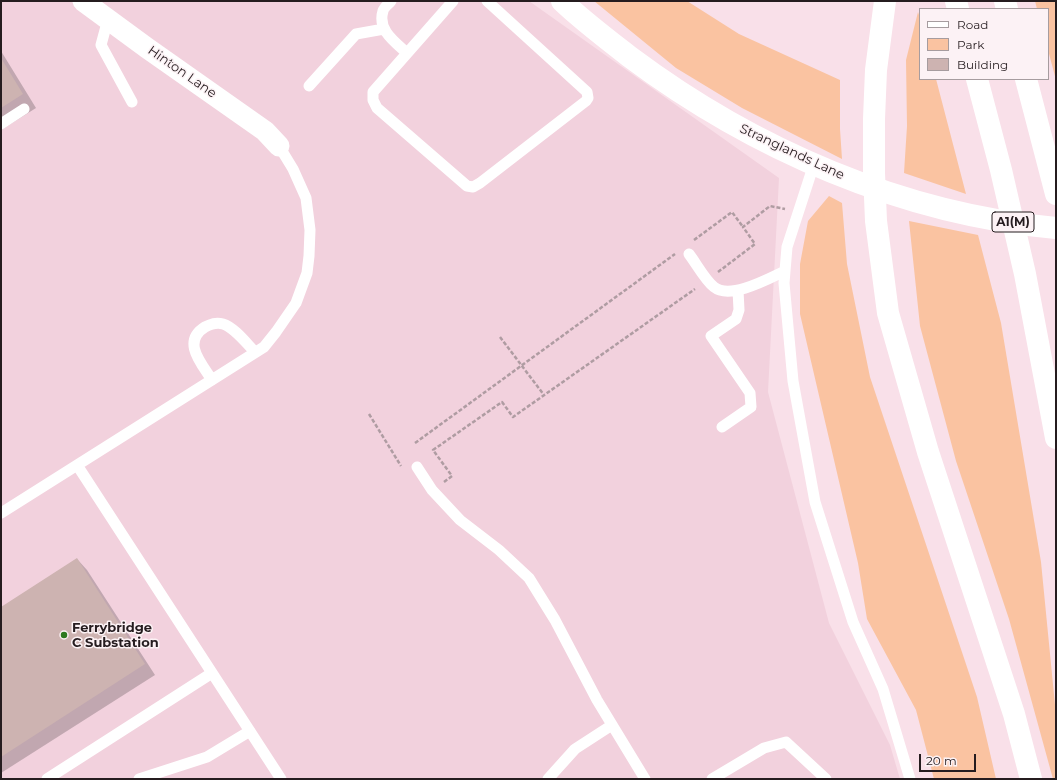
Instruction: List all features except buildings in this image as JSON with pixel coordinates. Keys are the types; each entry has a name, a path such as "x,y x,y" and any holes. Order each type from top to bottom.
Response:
{"main road":[{"name":"Stranglands Lane","path":"562,1 647,70 687,97 728,122 814,164 906,198 1002,220 1056,228"},
{"path":"885,1 876,70 874,173 876,221 888,313 928,452 1014,714 1031,779"},
{"name":"A1(M)","path":"977,80 1001,170 1025,274 1056,438"},
{"path":"1026,80 1054,187"}],"street":[{"name":"Hinton Lane","path":"83,1 265,130 279,146"}],"lane":[{"path":"391,1 383,10 382,18 384,29 390,37 407,53"},
{"path":"453,1 373,92 373,100 377,108 467,186 473,187 588,98 587,92 487,1"},
{"path":"108,19 101,45 132,102"},
{"path":"309,86 356,34 384,29"},
{"path":"1,124 24,109"},
{"path":"1,513 264,347 276,332 296,303 308,273 310,230 306,198 293,169 279,146"},
{"path":"814,164 787,247 784,283 793,380 815,502 853,622 883,689 910,779"},
{"path":"689,249 708,280 713,286 721,291 738,290 754,285 785,271"},
{"path":"722,427 751,407 750,393 711,336 736,319 739,310 738,290"},
{"path":"212,380 194,352 194,342 200,330 212,323 223,324 233,330 255,352"},
{"path":"77,466 281,779"},
{"path":"417,467 432,490 460,520 499,550 529,578 555,620 597,700 645,779"},
{"path":"48,779 212,673"},
{"path":"548,779 575,749 612,724"},
{"path":"139,779 207,757 250,731"},
{"path":"712,779 764,748 786,742 826,779"}],"path":[{"path":"743,227 770,206 798,211"},
{"path":"432,490 452,476 434,450 502,402 513,417 708,280 755,244 732,212 689,249"},
{"path":"414,443 522,367 675,254"},
{"path":"500,338 544,395"},
{"path":"369,414 402,467"}],"shaded area":[{"path":"1,1 529,1 779,178 768,392 829,623 890,745 900,779 1,779"}],"green space":[{"path":"594,1 687,1 739,34 840,80 840,129 842,159 742,108 676,68"},
{"path":"1035,1 1056,1 1056,80 1049,54 1049,8 1037,8"},
{"path":"918,12 919,80 936,80 966,194 904,173 907,126 906,60"},
{"path":"829,196 842,203 847,264 870,377 977,697 996,779 934,779 916,710 867,619 858,563 800,314 800,264 808,221"},
{"path":"909,221 978,235 1001,323 1041,562 1056,715 1056,779 1053,779 1009,619 956,461 920,326"}],"place":[{"name":"Ferrybridge C Substation","path":"64,635"}]}
